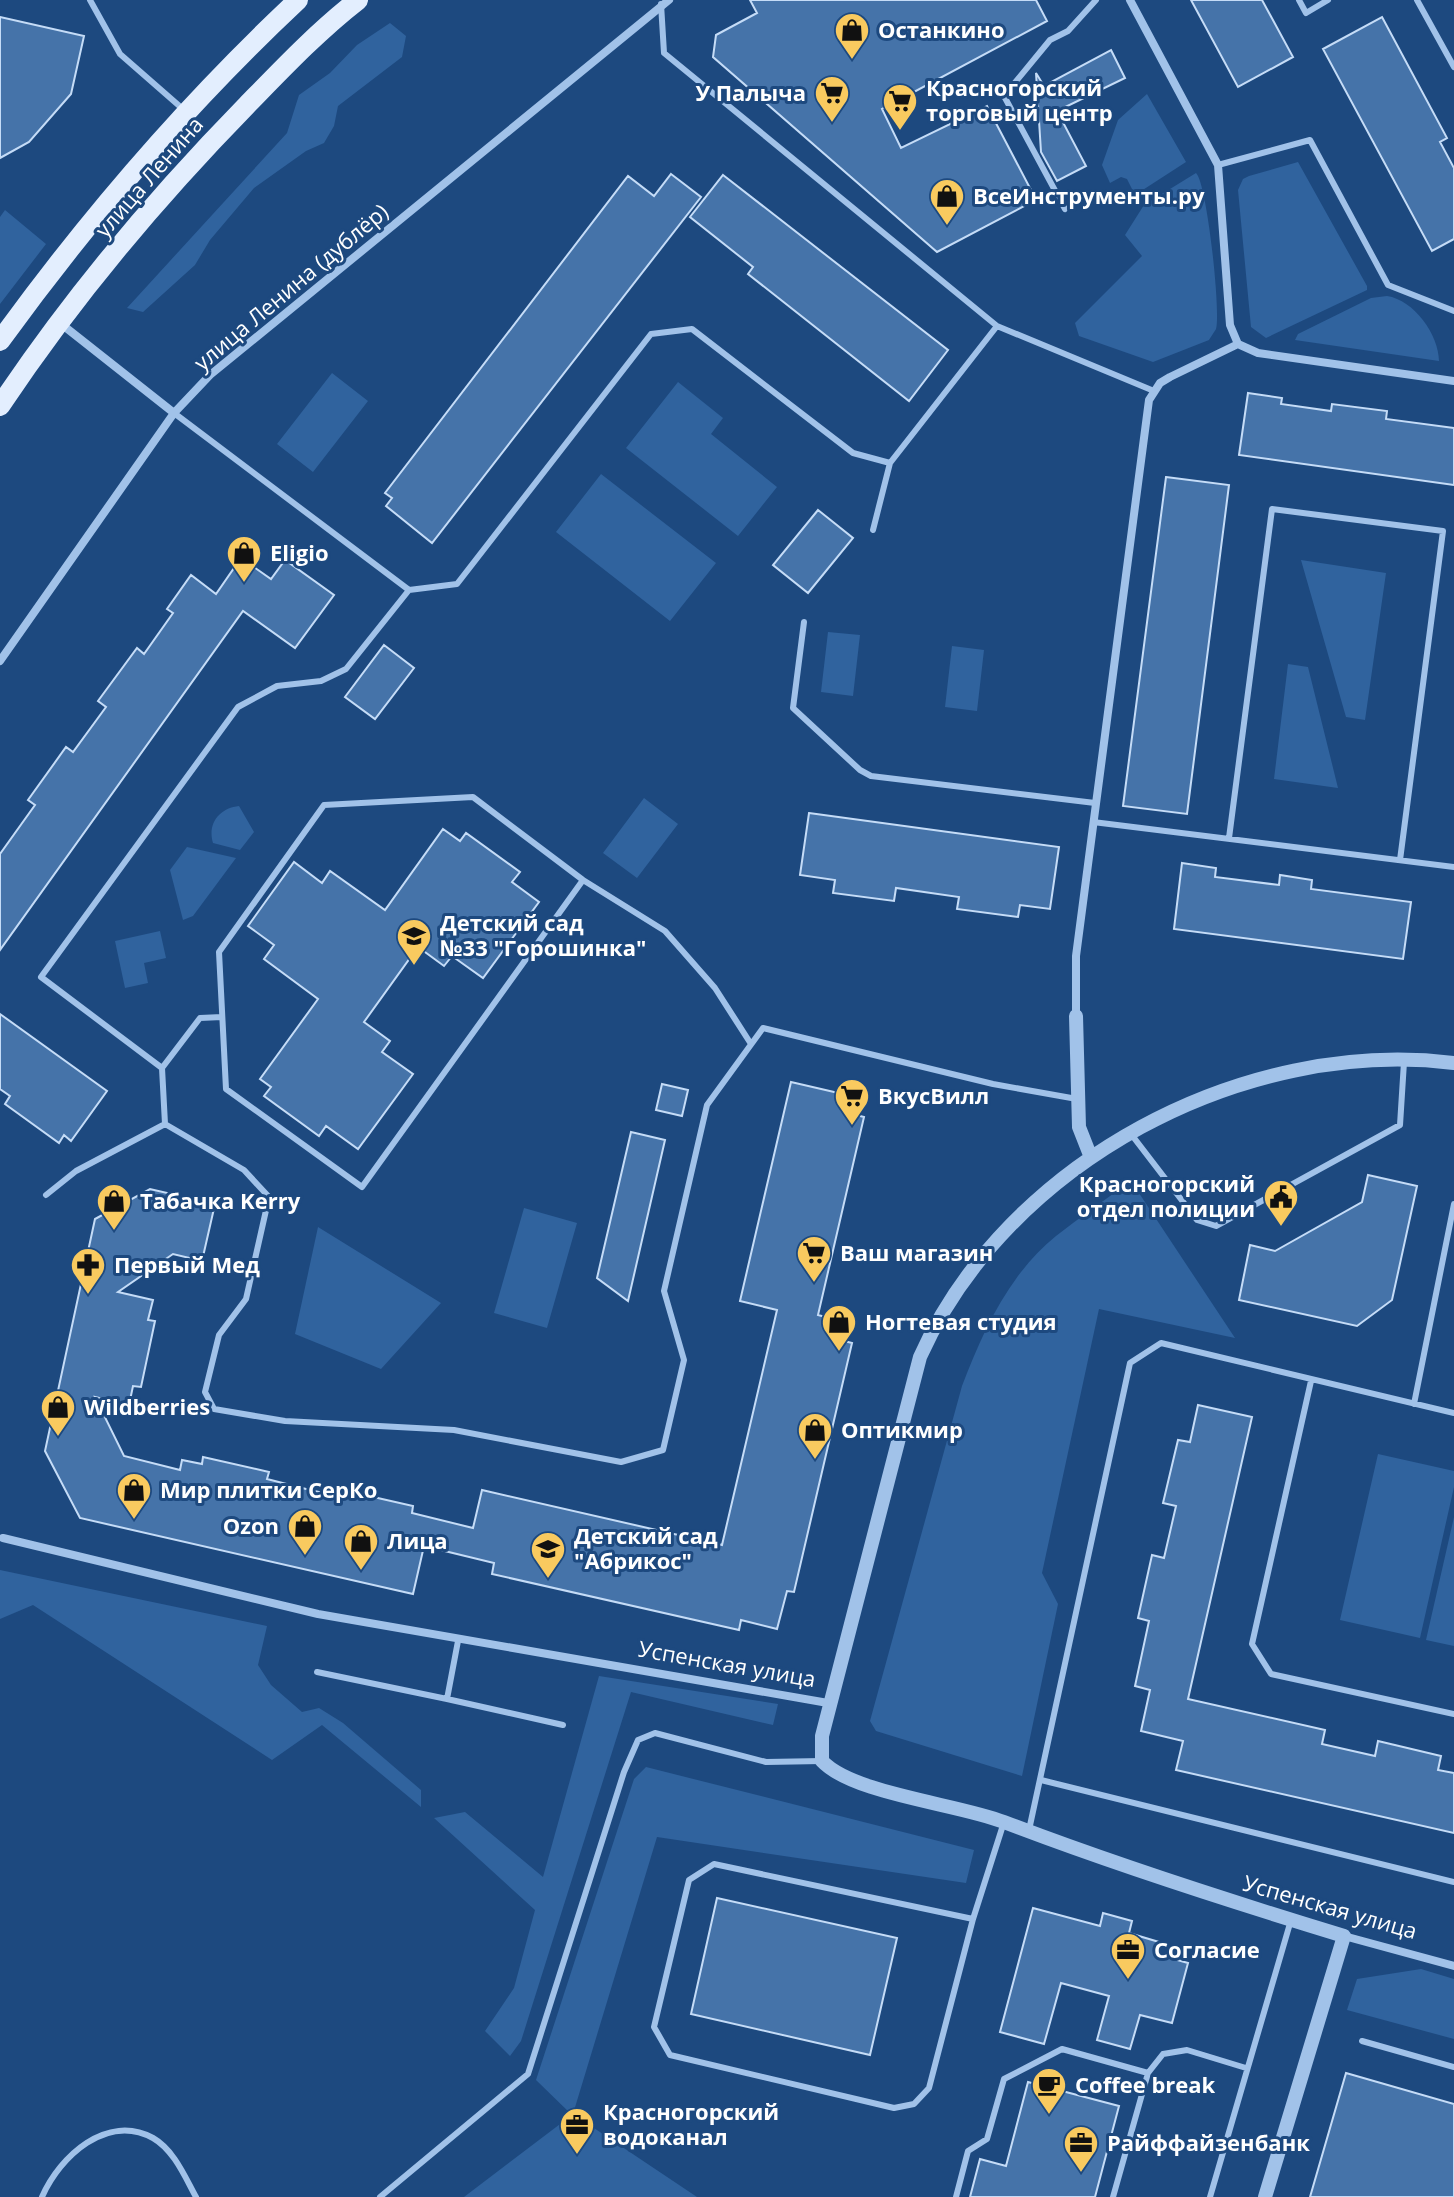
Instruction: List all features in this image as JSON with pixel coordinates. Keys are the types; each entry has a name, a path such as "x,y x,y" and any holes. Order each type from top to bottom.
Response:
{"main road":[{"name":"улица Ленина","path":"0,341 85,227 187,112 298,0"},
{"name":"улица Ленина","path":"0,406 114,253 205,149 281,70 358,0"}],"street":[{"path":"1130,0 1218,165 1230,325 1238,344 1258,353 1454,381"},
{"name":"улица Ленина (дублёр)","path":"0,661 174,413 210,375 665,2"},
{"path":"60,323 174,413"},
{"path":"1090,1155 1079,1127 1076,956 1146,412 1154,391 1170,377 1238,344"},
{"path":"828,1703 909,1391 933,1328 986,1249 1090,1155 1173,1110 1254,1083 1382,1058 1454,1063"},
{"name":"Успенская улица","path":"3,1538 318,1614 458,1641 828,1703 820,1751 822,1761 843,1778 1004,1822 1089,1856 1344,1936 1454,1966"},
{"path":"1265,2197 1344,1936"}],"lane":[{"path":"90,0 120,54 187,112"},
{"path":"1065,209 1004,96 1050,40 1068,31 1096,0"},
{"path":"1299,0 1306,13 1328,0"},
{"path":"1417,0 1454,67"},
{"path":"665,2 664,53 997,326 1154,391"},
{"path":"1218,165 1310,140 1388,285 1454,311"},
{"path":"873,530 890,463 997,326"},
{"path":"174,413 409,590 457,584 651,334 692,329 853,453 890,463"},
{"path":"1229,838 1272,509 1443,531 1400,860"},
{"path":"162,1068 41,977 238,707 277,686 321,681 346,669 409,590"},
{"path":"804,622 793,708 860,770 871,776 1095,803"},
{"path":"583,880 362,1187 226,1089 219,952 324,805 473,797 583,880 665,931 715,988 751,1044"},
{"path":"1093,822 1454,867"},
{"path":"165,1124 162,1068 200,1018 222,1017"},
{"path":"165,1124 244,1170 269,1197 246,1299 219,1335 205,1392 214,1409 285,1421 454,1430 621,1462 663,1450 684,1360 664,1291 707,1105 763,1028 993,1084 1078,1099"},
{"path":"1130,1133 1197,1220 1216,1226 1400,1125 1404,1058"},
{"path":"46,1195 76,1171 165,1124"},
{"path":"1414,1404 1451,1243 1454,1204"},
{"path":"1028,1833 1130,1363 1161,1343 1454,1413"},
{"path":"1311,1381 1252,1644 1271,1674 1454,1714"},
{"path":"447,1699 458,1641"},
{"path":"317,1672 563,1725"},
{"path":"380,2197 528,2074 624,1772 638,1740 655,1733 766,1762 822,1761"},
{"path":"1041,1780 1454,1882"},
{"path":"973,1919 714,1864 689,1880 654,2027 670,2055 894,2108 914,2104 929,2088 973,1919 1004,1822"},
{"path":"1210,2197 1291,1920"},
{"path":"1362,2041 1454,2067"},
{"path":"956,2197 968,2151 987,2139 1004,2079 1062,2049 1148,2073"},
{"path":"1113,2197 1148,2073 1163,2054 1187,2050 1246,2068"},
{"path":"42,2197 65,2160 95,2137 126,2129 154,2139 176,2161 196,2197"}],"shaded area":[{"path":"390,23 406,36 402,57 338,106 334,126 324,143 306,151 254,188 210,240 195,265 143,312 127,308 287,133 299,95 330,73 357,45"},
{"path":"1147,94 1186,162 1135,195 1127,179 1121,177 1110,183 1102,165 1118,120"},
{"path":"1298,162 1367,290 1266,338 1251,327 1238,190 1243,179 1249,176"},
{"path":"1196,173 1204,199 1215,275 1216,329 1209,340 1153,362 1079,336 1075,323 1142,256 1125,235 1144,205"},
{"path":"5,210 46,244 0,304 0,217"},
{"path":"1387,296 1407,304 1423,320 1435,340 1439,361 1295,340 1298,334 1371,298"},
{"path":"332,373 368,401 313,472 277,444"},
{"path":"678,382 723,418 711,434 777,487 738,536 626,448"},
{"path":"601,474 716,563 670,621 556,532"},
{"path":"1301,560 1386,573 1365,720 1346,717"},
{"path":"828,632 860,635 853,696 821,692"},
{"path":"952,646 984,650 977,711 945,707"},
{"path":"1288,664 1308,667 1338,788 1274,779"},
{"path":"644,798 678,824 637,878 603,853"},
{"path":"239,806 254,832 240,850 213,843 212,829 217,818 226,810"},
{"path":"187,847 236,858 193,916 183,920 170,870"},
{"path":"160,931 166,958 144,963 148,983 125,988 115,941"},
{"path":"1131,1181 1235,1338 1099,1309 1042,1573 1058,1604 1022,1776 876,1731 870,1721 962,1386 979,1345 1011,1286 1039,1251"},
{"path":"524,1208 577,1223 547,1328 494,1313"},
{"path":"318,1227 441,1303 381,1369 295,1334"},
{"path":"1378,1454 1454,1471 1454,1487 1420,1638 1340,1620"},
{"path":"1454,1517 1454,1646 1426,1640"},
{"path":"0,1570 267,1626 258,1665 271,1685 302,1712 319,1708 343,1723 421,1790 421,1807 322,1725 272,1760 33,1605 0,1619"},
{"path":"599,1676 778,1704 773,1725 631,1692 521,2041 510,2056 485,2031 514,1988 535,1910 434,1818 465,1812 543,1877"},
{"path":"646,1767 974,1850 966,1883 657,1837 573,2114 697,2197 464,2197 572,2115 536,2080 634,1779"},
{"path":"1421,1969 1454,1979 1454,2039 1347,2010 1357,1979"}],"building":[{"name":"Красногорский торговый центр","path":"750,0 1036,0 1047,21 882,109 901,148 987,106 1032,192 1032,202 937,252 713,57 716,35 757,13"},
{"path":"1191,0 1262,0 1293,57 1238,87"},
{"path":"0,17 84,36 71,94 29,142 0,158"},
{"path":"1382,17 1447,138 1440,142 1454,168 1454,239 1432,251 1323,49"},
{"path":"1111,50 1125,78 1057,111 1086,166 1057,181 1041,152 1036,73 1044,86"},
{"path":"671,174 701,197 432,543 386,506 392,498 385,493 628,176 654,196"},
{"path":"723,175 948,350 909,401 748,274 753,267 690,217"},
{"path":"1248,393 1282,398 1281,404 1331,411 1332,404 1387,411 1386,419 1454,428 1454,485 1239,455"},
{"path":"1166,477 1229,485 1187,814 1123,806"},
{"path":"818,510 853,538 808,593 773,565"},
{"path":"241,558 271,579 285,560 334,595 295,648 243,611 0,950 0,854 35,805 28,800 66,747 73,752 106,707 98,701 137,648 144,654 173,613 167,609 191,575 216,594"},
{"path":"384,645 414,668 375,719 345,697"},
{"path":"809,813 1059,847 1050,909 1020,905 1018,917 957,909 959,897 896,888 894,901 833,893 835,880 800,875"},
{"path":"443,829 460,841 466,833 520,872 512,882 539,902 483,978 452,956 444,966 418,947 364,1022 390,1041 382,1052 413,1074 358,1149 326,1126 319,1136 264,1096 271,1087 260,1079 318,999 264,959 274,945 248,926 294,862 322,883 330,871 385,910"},
{"path":"1182,863 1216,868 1215,877 1279,885 1280,875 1312,880 1311,889 1411,902 1403,959 1174,929"},
{"path":"0,1014 107,1091 71,1141 64,1135 59,1143 5,1104 10,1096 0,1089"},
{"path":"791,1082 860,1098 856,1115 864,1117 818,1315 848,1323 844,1341 852,1343 794,1592 787,1591 777,1629 741,1620 739,1630 492,1574 494,1563 424,1546 413,1594 80,1518 45,1451 95,1219 150,1189 215,1204 202,1261 173,1254 118,1292 153,1300 148,1320 155,1321 141,1387 133,1386 129,1405 95,1397 124,1456 180,1470 182,1460 202,1464 203,1457 269,1472 267,1479 310,1490 346,1498 347,1491 413,1506 412,1513 473,1528 482,1490 722,1545 777,1310 740,1301"},
{"path":"662,1084 688,1090 682,1116 656,1110"},
{"path":"631,1132 665,1140 628,1301 597,1278"},
{"path":"1368,1175 1417,1186 1392,1300 1357,1326 1239,1300 1250,1245 1275,1251 1362,1202"},
{"path":"1198,1405 1252,1417 1188,1699 1325,1730 1322,1744 1375,1756 1378,1741 1441,1756 1438,1770 1454,1773 1454,1833 1176,1770 1183,1741 1141,1731 1150,1690 1135,1686 1149,1621 1138,1618 1152,1555 1164,1558 1176,1506 1163,1503 1178,1440 1190,1442"},
{"path":"717,1898 897,1938 870,2055 691,2014"},
{"path":"1033,1908 1100,1926 1103,1913 1132,1921 1129,1933 1159,1942 1156,1954 1188,1963 1172,2023 1140,2015 1130,2049 1097,2040 1109,1996 1061,1983 1044,2044 1000,2032"},
{"path":"1346,2073 1454,2104 1454,2197 1310,2197"},
{"path":"1028,2082 1119,2106 1095,2197 970,2197 980,2159 1006,2166"}],"place":[{"name":"Останкино","path":"852,61"},
{"name":"У Палыча","path":"832,124"},
{"name":"Красногорский торговый центр","path":"900,132"},
{"name":"ВсеИнструменты.ру","path":"947,227"},
{"name":"Eligio","path":"244,584"},
{"name":"Детский сад №33 \"Горошинка\"","path":"414,967"},
{"name":"ВкусВилл","path":"852,1127"},
{"name":"Красногорский отдел полиции","path":"1281,1228"},
{"name":"Табачка Kerry","path":"114,1232"},
{"name":"Ваш магазин","path":"814,1284"},
{"name":"Первый Мед","path":"88,1296"},
{"name":"Ногтевая студия","path":"839,1353"},
{"name":"Wildberries","path":"58,1438"},
{"name":"Оптикмир","path":"815,1461"},
{"name":"Мир плитки СерКо","path":"134,1521"},
{"name":"Ozon","path":"305,1557"},
{"name":"Лица","path":"361,1572"},
{"name":"Детский сад \"Абрикос\"","path":"548,1580"},
{"name":"Согласие","path":"1128,1981"},
{"name":"Coffee break","path":"1049,2116"},
{"name":"Красногорский водоканал","path":"577,2156"},
{"name":"Райффайзенбанк","path":"1081,2174"}]}
